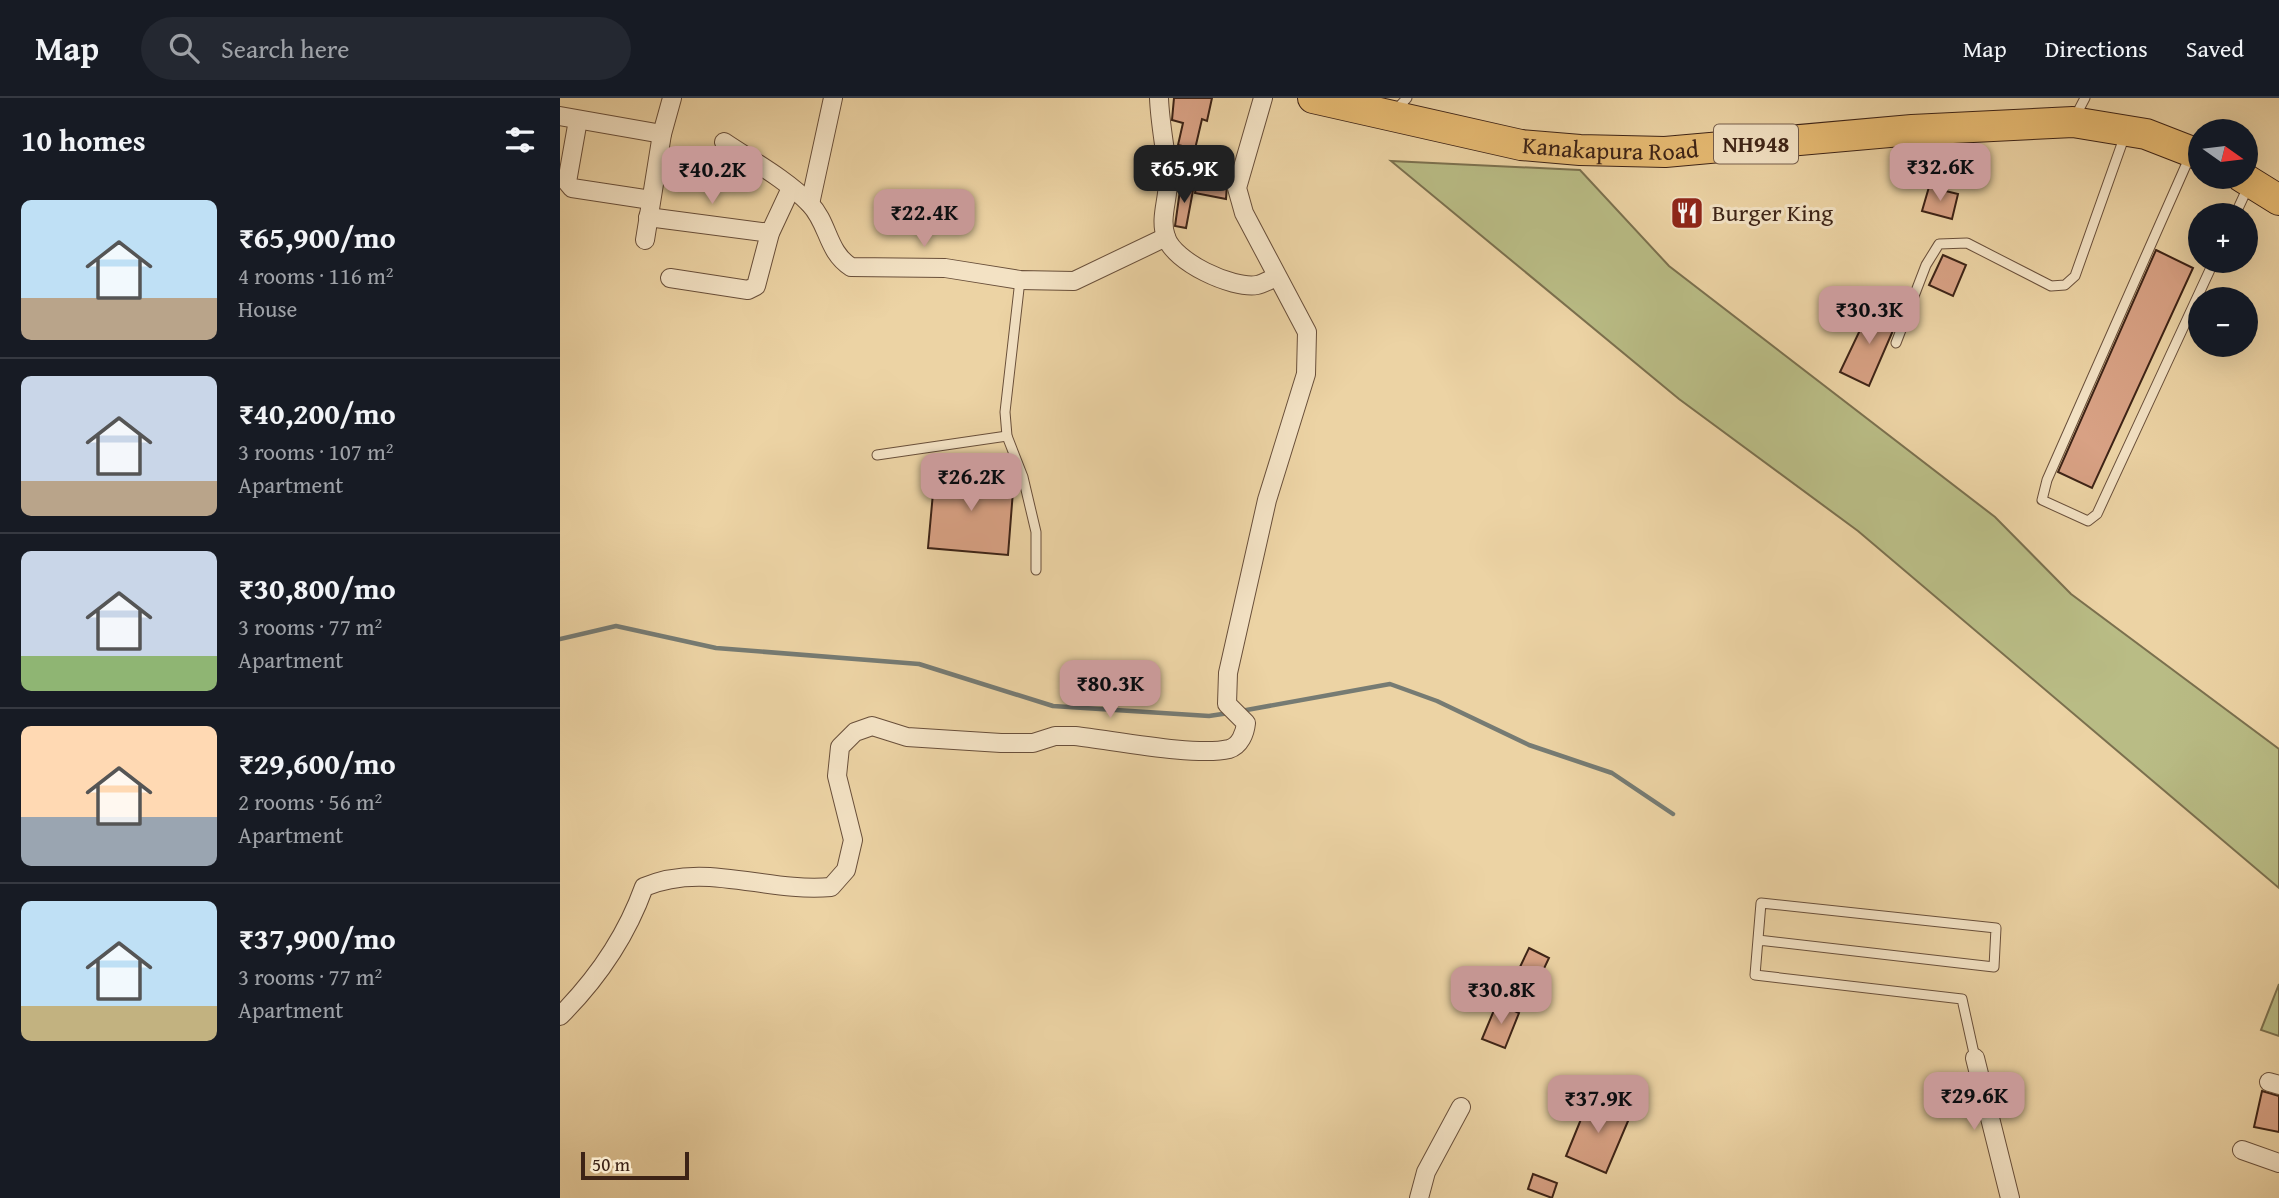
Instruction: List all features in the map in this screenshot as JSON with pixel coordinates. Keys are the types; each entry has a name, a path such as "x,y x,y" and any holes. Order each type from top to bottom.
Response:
{"highway":[{"name":"Kanakapura Road","path":"1313,98 1399,106 1521,145 1665,152 1912,130 2079,110 2127,131 2147,134 2188,150"},
{"path":"2258,187 2279,200"}],"street":[{"path":"645,240 662,134 672,98"},
{"path":"810,204 833,98"},
{"path":"1159,98 1168,179 1164,217 1166,237 1175,253 1194,266 1227,281 1256,285 1277,276"},
{"path":"560,1016 607,962 633,916 644,887 663,878 726,876 774,886 810,889 831,887 846,870 853,840 837,776 840,747 855,732 872,726 907,737 939,741 1011,743 1033,743 1055,736 1075,736 1196,750 1230,749 1239,742 1246,723 1227,704 1228,673 1267,500 1306,374 1307,332 1244,213 1237,188 1263,98"},
{"path":"560,116 662,134"},
{"path":"578,120 568,182 572,187 650,209 770,233"},
{"path":"724,142 810,204 824,224 831,248 841,261 851,267 945,268 1020,280 1074,281 1166,237"},
{"path":"670,278 748,290 756,286 770,233 791,188"},
{"path":"1975,1058 2008,1198"},
{"path":"1419,1198 1426,1172 1461,1107"},
{"path":"2242,1150 2279,1163"}],"lane":[{"path":"1896,343 1926,265 1939,244 1967,243 2051,286 2065,285 2074,275 2127,131"},
{"path":"2188,171 2047,480 2042,500 2088,521 2096,514 2208,273"},
{"path":"1020,280 1005,412 1007,436 1023,477 1036,532 1036,570"},
{"path":"877,456 1007,436"},
{"path":"1758,940 1994,967 1996,928 1761,903 1755,975 1962,999 1975,1058"}],"green space":[{"path":"1391,161 1580,170 1669,266 1995,517 2071,594 2279,749 2279,888 1858,531 1679,399"},
{"path":"2279,984 2279,1036 2261,1030"}],"building":[{"path":"1174,98 1212,98 1207,121 1202,119 1195,149 1178,145 1183,123 1172,120"},
{"path":"1198,177 1227,183 1226,199 1195,193"},
{"path":"1181,183 1194,185 1186,228 1175,226"},
{"path":"1929,187 1958,194 1952,219 1922,211"},
{"path":"2156,250 2188,266 2188,273 2191,273 2092,488 2058,472"},
{"path":"1943,255 1966,265 1953,296 1929,285"},
{"path":"1871,307 1898,319 1869,386 1840,372"},
{"path":"935,471 1014,478 1008,555 928,548"},
{"path":"1529,948 1549,958 1539,979 1519,969"},
{"path":"1497,1003 1519,1013 1505,1048 1482,1039"},
{"path":"2262,1091 2279,1096 2279,1132 2254,1127"},
{"path":"1590,1097 1631,1114 1606,1173 1566,1156"},
{"path":"1533,1174 1557,1183 1552,1198 1528,1189"}],"waterway":[{"path":"560,639 616,626 716,648 919,664 1053,706 1209,716 1229,713"},
{"path":"1241,711 1390,684 1437,701 1529,745 1612,773 1673,814"}],"place":[{"name":"Burger King","path":"1687,213"}]}
